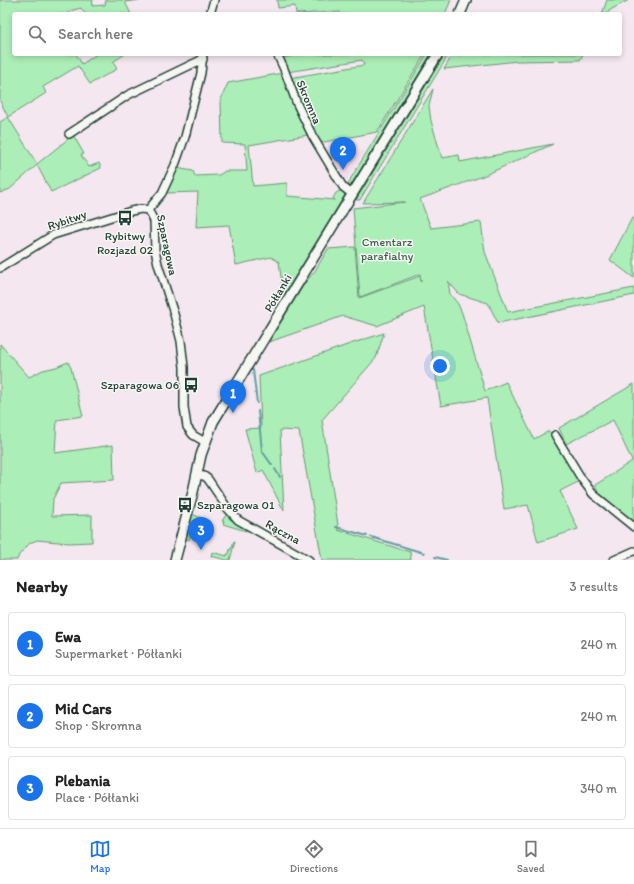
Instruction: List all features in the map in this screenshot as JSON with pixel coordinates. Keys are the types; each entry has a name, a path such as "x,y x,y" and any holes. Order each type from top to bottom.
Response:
{"street":[{"path":"211,12 214,0"},
{"path":"461,12 466,0"},
{"path":"69,134 128,95 203,56"},
{"name":"Szparagowa","path":"203,56 201,73 185,137 175,165 162,193 148,210 154,221 155,250 158,264 181,341 184,367 184,407 187,427 193,435 205,442"},
{"name":"Skromna","path":"278,56 312,137 343,187 352,194"},
{"name":"Półłanki","path":"175,560 200,459 211,426 437,56"},
{"name":"Rybitwy","path":"0,268 53,236 131,211 141,209 148,210"},
{"path":"555,435 581,478 593,494 634,527"},
{"name":"Rączna","path":"196,475 204,476 208,479 228,509 238,520 309,560"},
{"path":"614,560 634,551"}],"shaded area":[{"path":"365,151 347,179 342,181 331,162 347,155"}],"green space":[{"path":"0,0 93,0 92,6 105,5 106,0 141,0 125,2 130,12 84,12 81,8 70,12 12,12 12,56 77,56 82,64 94,56 122,56 113,62 117,69 90,84 78,66 43,87 46,93 8,117 0,101"},
{"path":"277,0 451,0 446,12 296,12 295,6 278,8"},
{"path":"607,0 629,0 608,12 603,12"},
{"path":"294,56 424,56 377,132 319,143 289,78 364,65 362,60 287,72 282,58"},
{"path":"426,56 430,56 349,188 347,187 351,178"},
{"path":"444,56 448,56 360,200 356,200"},
{"path":"452,56 582,56 580,60 518,61 444,69"},
{"path":"283,73 308,135 249,145 253,186 287,183 287,196 335,200 333,198 336,193 342,190 346,193 285,293 283,292 279,262 271,257 236,265 229,225 196,227 198,192 167,193 176,168 193,171 195,176 219,175 225,171 247,171 245,144 222,143 221,99 228,83"},
{"name":"Cmentarz parafialny","path":"433,89 429,106 431,121 442,158 459,155 460,162 553,144 483,176 420,199 431,228 481,222 485,252 508,312 634,288 634,295 498,323 488,303 459,294 448,281 450,294 458,304 462,313 485,391 506,382 534,439 549,431 580,481 560,491 578,529 538,542 528,505 504,509 487,398 441,406 424,307 377,326 343,316 269,342 305,283 315,271 328,249 355,247 359,298 420,276 421,282 420,274 360,297 353,208 405,202 363,203"},
{"path":"8,117 37,164 73,135 84,154 81,155 89,167 99,163 101,168 51,192 37,165 10,189 0,193 0,122"},
{"path":"632,218 634,218 634,278 610,260"},
{"path":"384,333 376,358 322,420 338,530 410,552 411,560 322,560 299,431 280,430 284,511 263,470 257,473 245,429 261,428 259,376"},
{"path":"0,344 29,377 43,370 68,362 71,368 83,416 57,420 55,453 113,445 114,480 61,483 53,499 52,516 92,515 92,542 69,543 37,540 30,543 19,555 17,560 0,560"},
{"path":"634,384 634,522 599,495 595,485 632,461 613,420 566,444 559,428"},
{"path":"192,514 210,522 194,524 189,540 185,539"},
{"path":"226,515 231,520 246,529 246,531 223,524 224,521 222,521"},
{"path":"234,541 230,560 211,556 212,552 227,556"}],"waterway":[{"path":"253,370 257,403"},
{"path":"258,411 262,451 272,465"},
{"path":"275,469 280,477"},
{"path":"336,527 367,536"},
{"path":"371,537 424,553"},
{"path":"435,557 447,560"}],"place":[{"name":"Mid Cars","path":"343,170"},
{"name":"Rybitwy Rozjazd 02","path":"125,218"},
{"name":"Szparagowa 06","path":"191,385"},
{"name":"Ewa","path":"233,413"},
{"name":"Szparagowa 01","path":"185,505"},
{"name":"Plebania","path":"201,550"}]}
